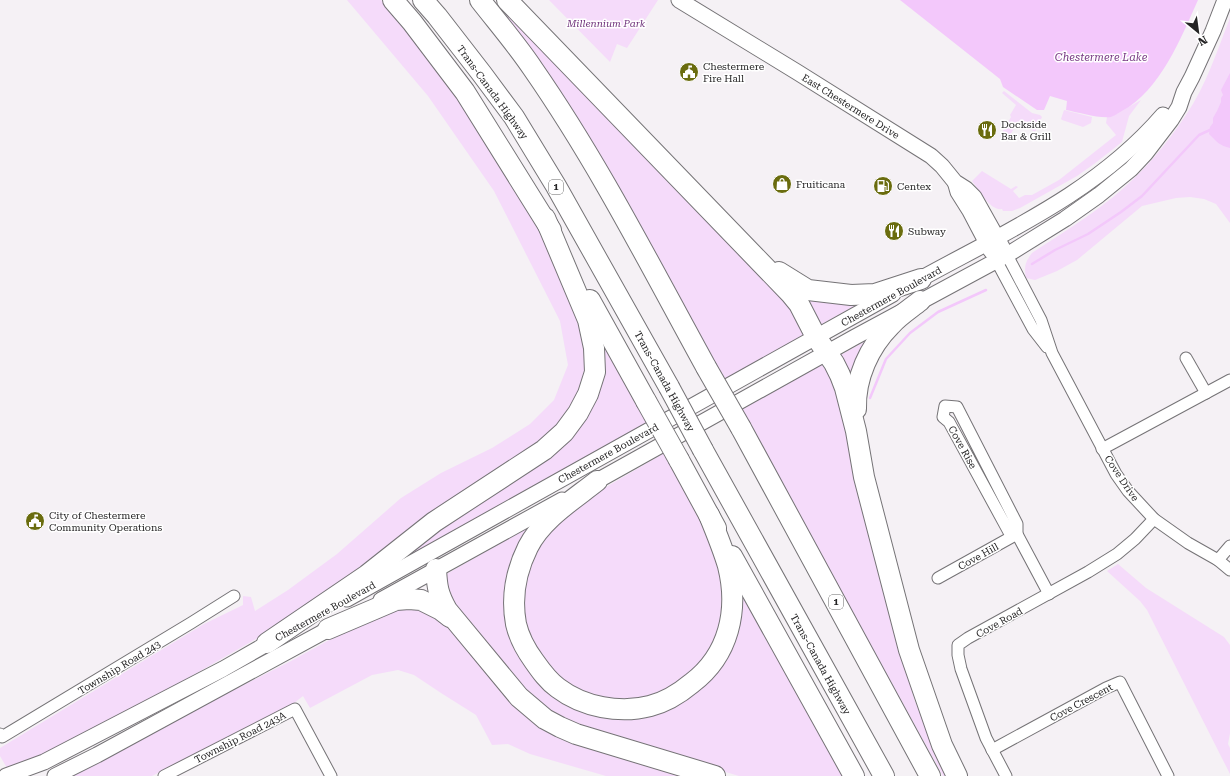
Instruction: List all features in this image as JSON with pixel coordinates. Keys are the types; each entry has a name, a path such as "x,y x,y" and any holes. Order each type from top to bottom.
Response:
{"highway":[{"path":"393,0 412,22 465,92 545,218 854,776"},
{"name":"Trans-Canada Highway","path":"423,0 478,68 514,117 556,186 884,776"},
{"name":"1","path":"480,0 533,68 606,185 741,428 930,776"},
{"path":"507,0 799,304 821,345 840,374 856,431 864,477 909,650 942,745 957,776"},
{"path":"267,643 367,575 434,522 544,450 564,432 578,413 588,394 595,372 594,348 588,320 545,218"},
{"path":"752,255 808,290 851,295 875,294 921,279"},
{"path":"856,431 855,402 857,386 866,360 872,349 891,325 920,301"},
{"path":"597,481 566,504 538,532 528,546 514,590 516,624 521,640 528,654 545,677 558,688 584,702 614,708 631,709 650,706 668,699 683,690 710,667 725,641 730,626 733,596 728,566 709,515"},
{"path":"436,569 438,591 447,610 519,697 532,709 550,722 587,738 715,776"},
{"path":"328,630 396,600 409,599 421,600 432,604 460,626"}],"main road":[{"name":"East Chestermere Drive","path":"680,0 932,156 955,182 958,192 992,240 1001,257"},
{"name":"Chestermere Boulevard","path":"6,776 44,762 223,669 267,643 620,447 821,345 920,301 966,278 1078,211 1131,169 1145,154 1171,120 1179,107 1184,92 1213,31 1225,0"},
{"name":"Chestermere Boulevard","path":"55,776 97,755 328,630 597,481 821,345 921,279 1054,206 1120,158 1150,131 1184,92"},
{"path":"436,569 440,563 455,549 496,523 573,480 620,447"}],"street":[{"name":"Cove Drive","path":"1001,257 1041,320 1052,353 1102,449 1116,474 1128,491 1154,519 1188,543 1218,560 1230,570"},
{"path":"1186,358 1206,393"},
{"path":"1102,449 1230,380"},
{"name":"Cove Rise","path":"1017,534 1009,532 949,422 943,417 945,406 957,407 1017,524 1017,534 1049,594"},
{"name":"Cove Road","path":"1006,776 986,738 961,669 958,655 958,645 968,638 1088,572 1117,554 1135,540 1154,519"},
{"name":"Cove Hill","path":"938,578 1017,534"},
{"path":"1218,560 1230,546"},
{"name":"Township Road 243","path":"1,735 234,596"},
{"name":"Cove Crescent","path":"992,750 1106,688 1120,682 1168,776"},
{"name":"Township Road 243A","path":"164,776 295,709 331,776"}],"green space":[{"path":"347,0 381,0 466,107 536,222 581,318 585,367 575,406 549,439 349,579 263,635 115,720 50,752 7,768 0,756 0,748 204,624 243,605 243,596 251,597 255,611 288,590 337,554 401,498 441,473 492,448 530,424 554,400 568,365 560,321 494,191 428,96"},
{"name":"Millennium Park","path":"549,0 658,0 627,48 617,44 610,62"},
{"path":"506,13 798,313 804,335 724,380 506,18"},
{"path":"1230,18 1230,223 1216,204 1204,199 1190,197 1176,198 1142,206 1077,260 1057,271 1035,280 1026,278 1026,265 1032,253 1093,212 1123,189 1143,170 1170,137 1193,104 1211,68"},
{"path":"1004,91 1032,113 1042,117 1035,132 1018,122 1007,140 1000,136 1016,105 1002,93"},
{"path":"1141,100 1129,116 1122,142 1077,176 1020,208 1012,211 1003,211 1002,209 993,207 972,181 982,171 1011,189 1016,186 1018,187 1013,191 1019,198 1025,195 1032,195 1059,180 1116,135 1106,123 1107,117 1111,117"},
{"path":"1064,110 1092,117 1091,123 1083,127 1062,120"},
{"path":"801,292 858,304 820,325"},
{"path":"873,337 852,383 837,357"},
{"path":"603,340 649,422 401,560 420,540 563,444"},
{"path":"824,363 833,371 914,699 936,751 950,776 943,776 741,410"},
{"path":"666,452 706,530 716,557 724,592 724,619 715,643 702,664 669,690 642,700 612,700 589,697 563,681 547,668 529,638 521,602 525,576 534,552 550,529 589,497"},
{"path":"535,527 513,631 589,709 701,685 743,587 847,776 739,776 577,728 530,697 456,611 443,576 527,528"},
{"path":"1118,564 1146,588 1224,637 1230,645 1230,733 1228,744 1230,748 1230,774 1147,610 1140,601 1107,571"},
{"path":"409,605 445,620 522,711 691,776 606,776 530,754 508,744 492,745 476,715 414,675 398,670 372,675 310,708 303,696 294,703 152,776 69,776 122,747 291,661 371,617"}],"water":[{"name":"Chestermere Lake","path":"900,0 1198,0 1177,47 1148,91 1122,111 1111,117 1106,117 1066,110 1067,101 1050,96 1044,110 1037,110 1003,87 1000,79"},
{"path":"1230,73 1230,148 1221,145 1209,134 1210,127 1213,123 1213,118 1223,95 1221,90"}],"waterway":[{"path":"1032,264 1055,250 1088,234 1121,212 1142,196 1199,135 1210,130"},
{"path":"870,398 886,359 910,333 938,312 986,290"}],"place":[{"name":"Chestermere Fire Hall","path":"689,72"},
{"name":"Dockside Bar & Grill","path":"987,130"},
{"name":"Fruiticana","path":"782,184"},
{"name":"Centex","path":"883,186"},
{"name":"Subway","path":"894,231"},
{"name":"City of Chestermere Community Operations","path":"35,521"}]}
